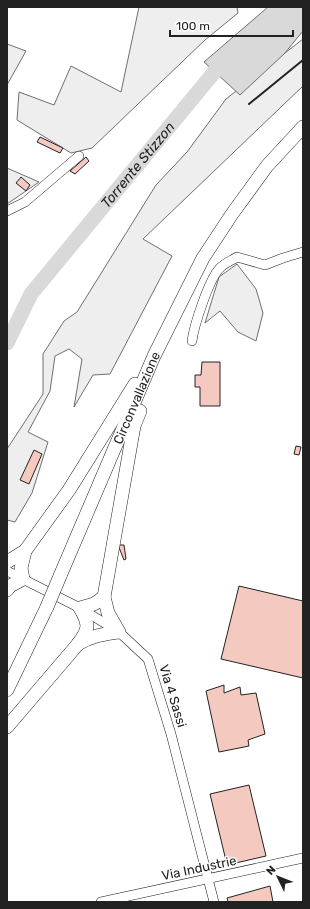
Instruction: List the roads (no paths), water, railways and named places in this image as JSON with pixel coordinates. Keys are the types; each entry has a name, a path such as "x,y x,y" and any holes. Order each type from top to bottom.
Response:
{"highway":[{"name":"Circonvallazione","path":"7,690 60,576 146,375 180,302 204,258 232,214 267,166 303,127"},
{"path":"7,590 10,586 23,579 21,568 25,551 69,490 137,381 146,375 149,389 134,426 104,597 108,613 119,632 96,635 78,644"},
{"path":"7,562 25,551"},
{"path":"7,727 85,635 87,620 80,608 94,604 104,597"}],"street":[{"path":"7,211 25,202 79,156"},
{"path":"192,341 194,328 209,288 218,270 224,264 237,257 265,265 303,252"},
{"name":"Via 4 Sassi","path":"7,571 80,608 119,632 148,659 171,734 214,902"},
{"name":"Via Industrie","path":"101,902 208,880 303,858"}],"waterway":[{"name":"Torrente Stizzon","path":"7,343 31,294 216,70 226,55"}]}
